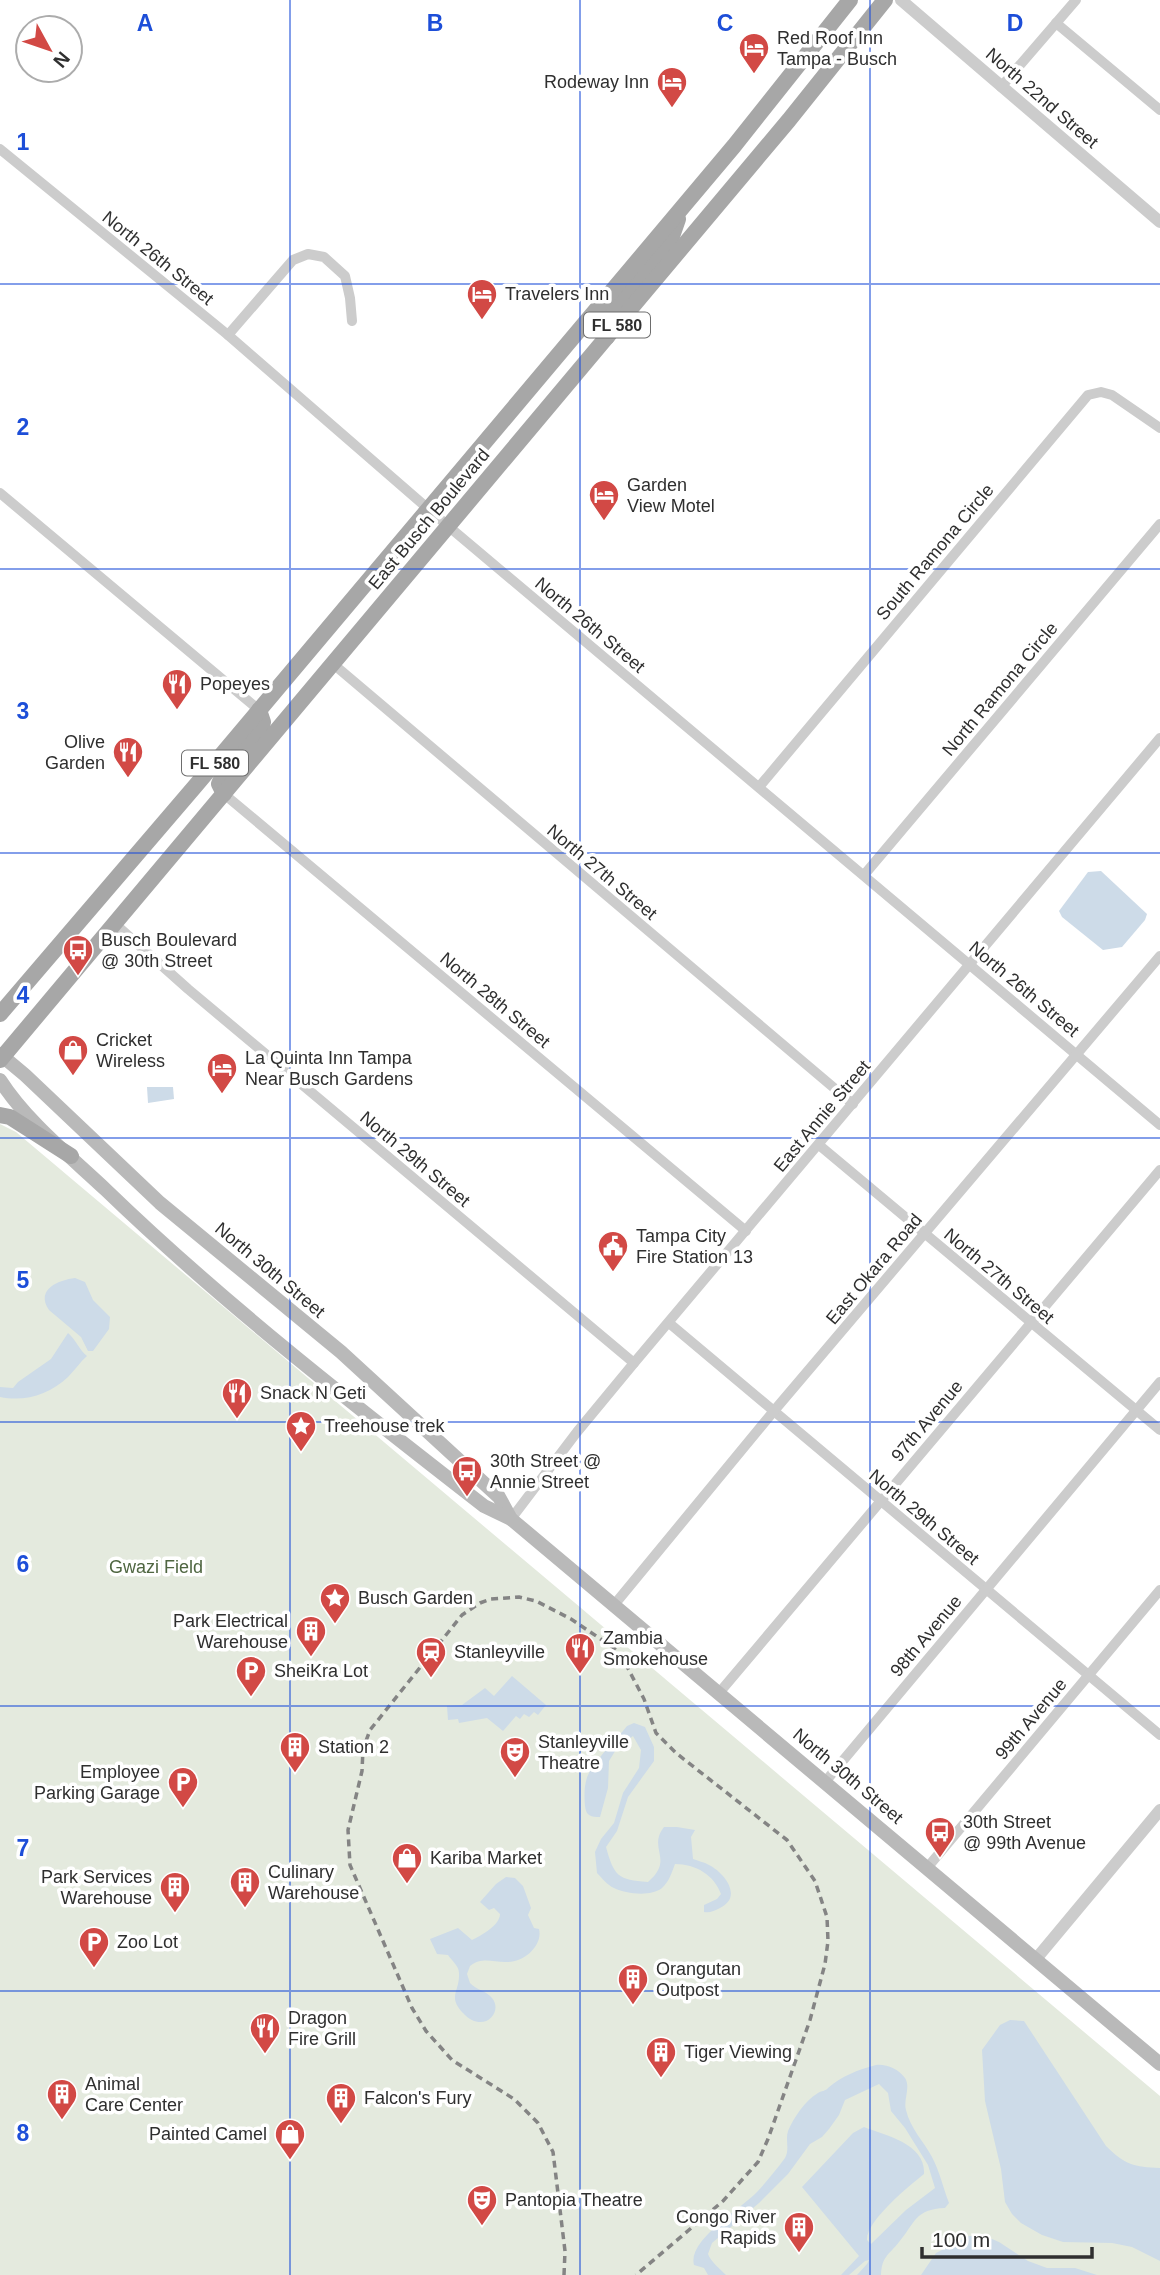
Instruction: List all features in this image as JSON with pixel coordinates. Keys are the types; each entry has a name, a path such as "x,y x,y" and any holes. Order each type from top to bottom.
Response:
{"main road":[{"name":"East Busch Boulevard","path":"0,1014 429,509 682,207 850,0"},
{"name":"East Busch Boulevard","path":"1,1057 607,337 885,0"},
{"path":"607,337 603,326 605,320 670,242 682,207"},
{"path":"224,794 220,780 261,730 263,722 258,709"},
{"name":"North 30th Street","path":"1,1057 160,1203 341,1352 499,1497 511,1519"},
{"name":"North 30th Street","path":"0,1080 34,1119 130,1213 320,1378 484,1506 511,1519 1160,2064"},
{"path":"0,1115 10,1117 71,1156"}],"street":[{"name":"North 22nd Street","path":"901,0 1160,222"},
{"path":"1000,87 1076,0"},
{"path":"1056,23 1160,110"},
{"name":"North 26th Street","path":"0,149 228,335 448,526 1160,1125"},
{"path":"228,335 293,260 308,254 324,257 345,276 351,298 352,321"},
{"name":"South Ramona Circle","path":"759,787 1088,395 1112,394 1156,424"},
{"path":"0,493 258,709"},
{"name":"North Ramona Circle","path":"864,875 1160,524"},
{"name":"North 27th Street","path":"332,663 853,1104"},
{"name":"East Annie Street","path":"511,1519 634,1363 1160,738"},
{"name":"North 28th Street","path":"224,794 746,1231"},
{"name":"North 29th Street","path":"114,923 199,998 634,1363"},
{"name":"East Okara Road","path":"614,1605 773,1412 1160,956"},
{"name":"North 27th Street","path":"818,1145 1160,1430"},
{"name":"97th Avenue","path":"719,1693 1160,1170"},
{"name":"North 29th Street","path":"669,1323 1160,1735"},
{"name":"98th Avenue","path":"825,1782 1160,1382"},
{"name":"99th Avenue","path":"927,1868 1160,1590"},
{"path":"1036,1959 1158,1816"}],"green space":[{"name":"Gwazi Field","path":"0,1124 16,1132 1160,2096 1160,2275 0,2275"}],"water":[{"path":"1101,871 1147,914 1122,947 1103,950 1062,917 1059,911 1088,872"},
{"path":"147,1087 173,1087 174,1099 148,1103"},
{"path":"75,1278 85,1282 93,1300 110,1317 109,1329 93,1351 88,1351 81,1337 49,1310 45,1303 45,1296 51,1287"},
{"path":"68,1333 87,1356 68,1377 36,1396 18,1399 0,1397 0,1387 13,1388 51,1359"},
{"path":"512,1676 546,1705 538,1715 534,1712 529,1717 524,1714 520,1719 516,1716 503,1731 487,1718 459,1723 458,1719 448,1720 447,1706 462,1705 485,1688 494,1696"},
{"path":"634,1723 645,1727 654,1747 654,1761 628,1797 617,1831 606,1847 612,1864 624,1878 648,1882 660,1867 658,1842 664,1827 695,1830 691,1837 693,1859 707,1864 721,1874 731,1892 727,1903 716,1910 704,1912 704,1905 721,1894 714,1881 697,1868 675,1864 662,1888 645,1894 614,1888 597,1873 595,1852 601,1839 614,1823 623,1793 639,1768 641,1750 633,1736 617,1748 609,1761 608,1788 600,1817 586,1812 586,1781 601,1755 627,1726"},
{"path":"506,1877 515,1878 523,1886 531,1908 528,1915 534,1928 539,1929 540,1935 531,1952 521,1959 508,1962 484,1961 470,1966 467,1974 470,1983 490,1996 495,2004 490,2019 478,2022 463,2013 456,2002 459,1979 457,1966 448,1955 437,1954 430,1939 458,1928 472,1940 490,1929 500,1914 494,1908 489,1910 480,1902"},
{"path":"1010,2020 1024,2021 1106,2146 1130,2164 1160,2168 1160,2261 1132,2247 1112,2243 1063,2242 1042,2235 1021,2223 1012,2214 1005,2202 1001,2169 985,2101 982,2050 1000,2025"},
{"path":"876,2065 892,2068 907,2082 905,2106 908,2117 937,2168 949,2203 945,2208 927,2211 917,2218 886,2257 881,2275 857,2275 869,2260 849,2275 841,2275 859,2256 802,2187 853,2133 864,2127 894,2138 912,2148 923,2164 924,2174 873,2223 867,2240 871,2244 906,2210 935,2188 928,2165 891,2111 888,2093 879,2084 845,2100 829,2129 810,2144 788,2174 712,2243 708,2254 726,2275 708,2275 704,2268 694,2265 694,2255 707,2235 757,2192 785,2158 788,2131 804,2105 813,2096 844,2077"},
{"path":"969,2236 985,2236 1028,2261 1047,2268 1075,2268 1097,2275 921,2275 936,2253"}],"railway":[{"path":"564,2275 565,2251 553,2152 538,2123 514,2099 452,2060 426,2031 412,2008 350,1865 348,1830 362,1771 363,1749 370,1730 462,1615 491,1599 519,1597 536,1601 571,1619 614,1648 623,1659 644,1699 656,1733 676,1753 787,1840 815,1881 827,1917 825,1964 810,2020 758,2162 723,2201 636,2275"}],"place":[{"name":"Red Roof Inn Tampa - Busch","path":"754,75"},
{"name":"Rodeway Inn","path":"672,109"},
{"name":"Travelers Inn","path":"482,321"},
{"name":"Garden View Motel","path":"604,522"},
{"name":"Popeyes","path":"177,711"},
{"name":"Olive Garden","path":"128,779"},
{"name":"Busch Boulevard @ 30th Street","path":"78,977"},
{"name":"Cricket Wireless","path":"73,1077"},
{"name":"La Quinta Inn Tampa Near Busch Gardens","path":"222,1095"},
{"name":"Tampa City Fire Station 13","path":"613,1273"},
{"name":"Snack N Geti","path":"237,1420"},
{"name":"Treehouse trek","path":"301,1453"},
{"name":"30th Street @ Annie Street","path":"467,1498"},
{"name":"Busch Garden","path":"335,1625"},
{"name":"Park Electrical Warehouse","path":"311,1658"},
{"name":"Zambia Smokehouse","path":"580,1675"},
{"name":"Stanleyville","path":"431,1679"},
{"name":"SheiKra Lot","path":"251,1698"},
{"name":"Station 2","path":"295,1774"},
{"name":"Stanleyville Theatre","path":"515,1779"},
{"name":"Employee Parking Garage","path":"183,1809"},
{"name":"30th Street @ 99th Avenue","path":"940,1859"},
{"name":"Kariba Market","path":"407,1885"},
{"name":"Culinary Warehouse","path":"245,1909"},
{"name":"Park Services Warehouse","path":"175,1914"},
{"name":"Zoo Lot","path":"94,1969"},
{"name":"Orangutan Outpost","path":"633,2006"},
{"name":"Dragon Fire Grill","path":"265,2055"},
{"name":"Tiger Viewing","path":"661,2079"},
{"name":"Animal Care Center","path":"62,2121"},
{"name":"Falcon's Fury","path":"341,2125"},
{"name":"Painted Camel","path":"290,2161"},
{"name":"Pantopia Theatre","path":"482,2227"},
{"name":"Congo River Rapids","path":"799,2254"}]}
